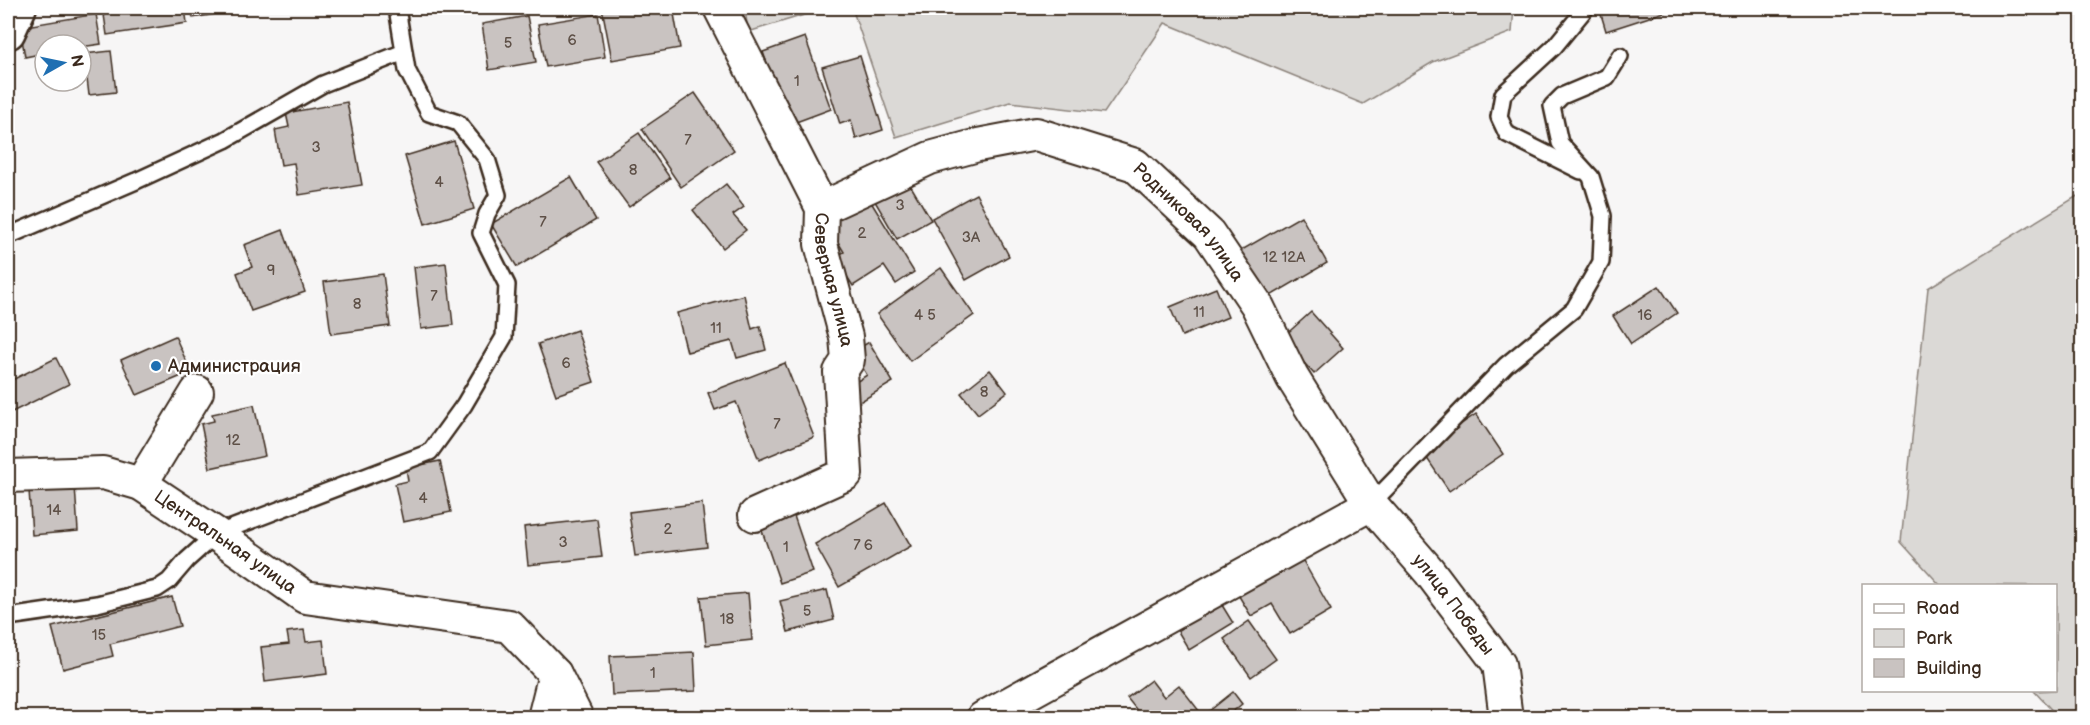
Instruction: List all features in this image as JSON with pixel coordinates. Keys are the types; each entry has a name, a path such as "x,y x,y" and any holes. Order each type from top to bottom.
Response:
{"street":[{"path":"8,32 19,8"},
{"name":"Северная улица","path":"720,8 822,208 821,244 844,327 848,360 840,372 846,474 755,515"},
{"name":"Родниковая улица","path":"822,208 930,158 978,145 1036,134 1135,165 1209,234 1257,305 1292,377 1371,504"},
{"path":"141,484 197,392"},
{"name":"Центральная улица","path":"8,476 103,473 141,484 305,597 508,626 555,674 577,717"},
{"path":"983,717 1371,504"},
{"name":"улица Победы","path":"1371,504 1429,571 1499,664 1506,717"},
{"path":"544,717 555,674"}],"lane":[{"path":"8,617 96,604 157,589 169,581 187,560 216,534 430,452 464,405 504,337 507,285 482,233 487,214 498,195 487,159 458,123 429,113 407,70 397,8"},
{"path":"1586,8 1554,47 1503,94 1499,117 1507,134 1591,177"},
{"path":"8,236 225,140 323,84 404,52"},
{"path":"1371,504 1506,365 1574,309 1601,262 1603,216 1591,177 1560,143 1552,106 1562,96 1607,77 1620,56"}],"green space":[{"path":"745,8 827,8 748,32"},
{"path":"852,8 1514,8 1512,32 1433,62 1363,104 1165,23 1104,113 1010,102 896,137"},
{"path":"2082,193 2082,717 2059,718 2035,692 2057,692 2057,584 1939,584 1901,542 1928,288"}],"building":[{"path":"103,8 185,8 187,23 107,35"},
{"path":"191,8 246,8 247,9 193,18"},
{"path":"602,8 673,8 680,48 612,60"},
{"path":"1611,8 1664,8 1665,12 1606,31 1600,11"},
{"path":"96,14 101,44 93,45 93,33 33,33 33,55 25,57 20,27"},
{"path":"598,14 605,57 546,67 538,24"},
{"path":"527,16 536,62 489,70 482,24"},
{"path":"805,37 831,109 788,125 763,52"},
{"path":"111,51 116,92 89,95 89,93 93,93 93,53"},
{"path":"860,56 883,130 856,139 851,120 840,124 822,67"},
{"path":"695,93 734,150 681,187 642,129"},
{"path":"347,102 362,185 299,195 294,163 281,165 275,130 289,127 286,113"},
{"path":"639,133 670,178 629,207 596,162"},
{"path":"454,141 474,209 425,224 405,156"},
{"path":"902,171 931,220 897,239 869,191"},
{"path":"571,177 596,220 517,267 491,224"},
{"path":"726,184 744,207 733,215 746,230 723,248 693,210"},
{"path":"863,189 914,272 896,284 884,266 853,286 835,257 844,252 822,215"},
{"path":"976,194 1009,256 966,280 932,218"},
{"path":"1301,216 1327,263 1267,298 1240,251"},
{"path":"283,230 305,292 251,311 237,273 252,267 244,245"},
{"path":"446,263 453,325 421,329 414,267"},
{"path":"941,268 974,315 910,361 877,314"},
{"path":"383,274 390,326 331,334 324,282"},
{"path":"1659,286 1677,313 1631,344 1613,316"},
{"path":"1216,288 1228,317 1182,336 1170,307"},
{"path":"744,295 752,329 760,326 766,350 737,358 732,341 687,352 677,313"},
{"path":"1311,312 1343,348 1314,374 1282,338"},
{"path":"577,330 594,382 556,395 538,344"},
{"name":"Администрация","path":"175,336 191,372 137,395 121,360"},
{"path":"869,342 893,382 858,403 848,387 867,375 853,352"},
{"path":"56,358 69,384 8,414 8,382"},
{"path":"785,363 814,437 759,460 736,402 715,410 708,393"},
{"path":"990,370 1007,392 978,414 961,393"},
{"path":"254,405 265,456 210,468 201,424 214,421 212,414"},
{"path":"1476,414 1503,454 1449,491 1422,451"},
{"path":"440,461 451,512 403,522 395,484 408,481 406,468"},
{"path":"75,486 78,531 32,535 29,490"},
{"path":"702,503 707,547 635,556 629,512"},
{"path":"886,503 911,546 839,587 815,544"},
{"path":"792,510 813,572 780,583 759,522"},
{"path":"597,519 602,557 528,565 524,527"},
{"path":"1298,552 1331,610 1290,634 1272,604 1251,616 1234,588"},
{"path":"827,590 834,620 788,632 780,601"},
{"path":"748,593 752,640 706,645 701,597"},
{"path":"172,597 180,626 110,644 113,656 63,669 52,627"},
{"path":"1217,597 1233,623 1189,650 1173,623"},
{"path":"1249,621 1276,659 1251,677 1224,639"},
{"path":"304,630 306,642 323,640 327,674 265,682 261,647 289,644 287,632"},
{"path":"694,652 696,691 612,695 610,656"},
{"path":"1151,680 1164,697 1179,685 1203,716 1233,692 1242,704 1225,718 1143,718 1127,698"}],"place":[{"name":"Администрация","path":"156,366"}]}
